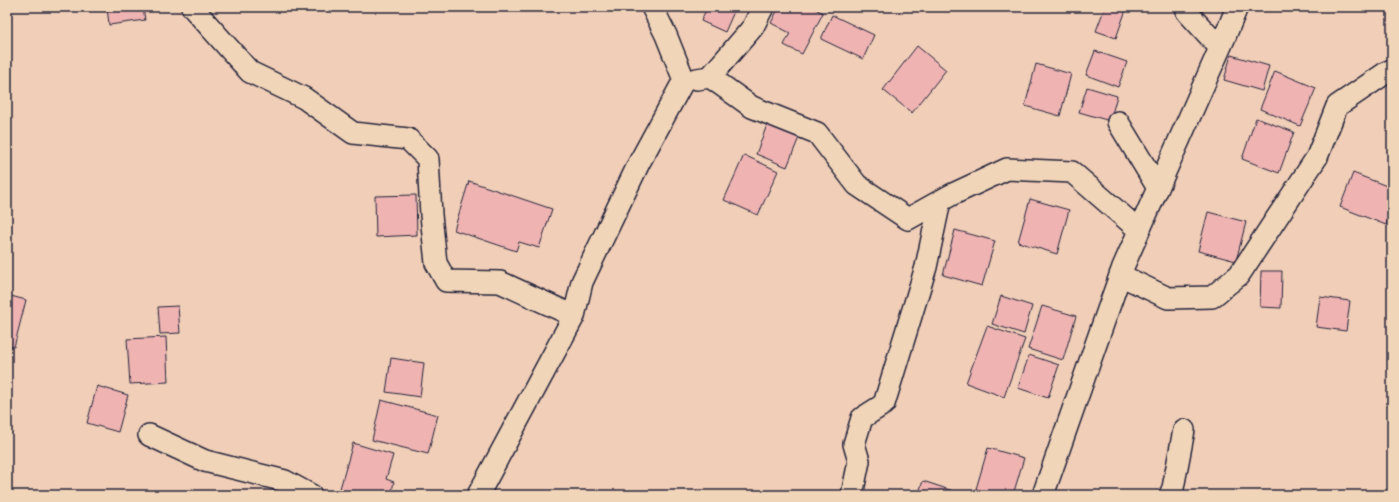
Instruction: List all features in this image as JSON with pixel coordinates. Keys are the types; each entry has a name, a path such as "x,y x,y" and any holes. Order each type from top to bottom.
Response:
{"street":[{"path":"192,7 250,72 304,98 353,133 408,139 428,158 431,215 436,263 446,281 500,282 574,316"},
{"path":"652,7 666,35 684,80"},
{"path":"710,77 753,27 763,7"},
{"path":"1188,7 1187,12 1220,48"},
{"path":"1043,495 1120,275 1237,7"},
{"path":"1120,275 1168,298 1212,297 1239,275 1317,157 1337,106 1392,70"},
{"path":"684,80 710,77 752,107 817,133 857,184 908,219 940,201 1007,169 1072,172 1139,230"},
{"path":"478,495 574,316 582,282 639,163 684,80"},
{"path":"1118,122 1158,188"},
{"path":"852,495 859,461 854,444 862,418 884,404 926,267 940,201"},
{"path":"1170,495 1173,488 1184,430"},
{"path":"149,435 205,461 285,481 311,495"}],"building":[{"path":"107,7 143,7 145,20 109,25"},
{"path":"707,7 736,7 725,32 701,21"},
{"path":"779,7 812,7 823,13 802,54 784,45 790,33 771,23"},
{"path":"1105,7 1127,7 1116,38 1096,31"},
{"path":"832,15 874,35 863,59 821,39"},
{"path":"917,46 946,70 912,113 883,90"},
{"path":"1095,51 1127,62 1118,87 1086,75"},
{"path":"1231,55 1269,66 1262,91 1224,80"},
{"path":"1036,64 1071,74 1060,116 1025,106"},
{"path":"1275,71 1316,88 1300,126 1260,109"},
{"path":"1087,87 1117,96 1110,121 1079,112"},
{"path":"770,117 802,130 787,167 756,154"},
{"path":"1256,118 1294,132 1279,173 1242,159"},
{"path":"744,155 778,171 758,215 724,200"},
{"path":"1353,173 1392,188 1392,209 1386,225 1340,207"},
{"path":"469,181 552,209 539,248 519,242 516,251 454,230"},
{"path":"416,195 417,235 376,237 375,196"},
{"path":"1030,199 1069,210 1057,254 1018,242"},
{"path":"1208,212 1246,222 1236,261 1198,251"},
{"path":"955,230 995,241 982,286 943,275"},
{"path":"1261,271 1282,271 1281,308 1260,307"},
{"path":"7,295 26,300 14,347 7,345"},
{"path":"1001,296 1032,306 1024,334 992,324"},
{"path":"1320,297 1350,301 1346,331 1316,327"},
{"path":"178,306 180,333 160,334 158,307"},
{"path":"1042,306 1076,316 1063,360 1028,349"},
{"path":"987,326 1025,339 1004,397 966,383"},
{"path":"166,337 168,382 130,384 127,339"},
{"path":"1029,355 1059,365 1048,398 1018,388"},
{"path":"391,358 424,363 420,397 386,392"},
{"path":"97,386 128,395 118,432 87,423"},
{"path":"381,400 438,415 428,454 372,440"},
{"path":"353,443 393,455 386,479 394,482 391,495 349,495 339,492"},
{"path":"988,448 1024,458 1013,495 995,495 976,489"},
{"path":"923,481 956,492 955,495 918,495"}]}
